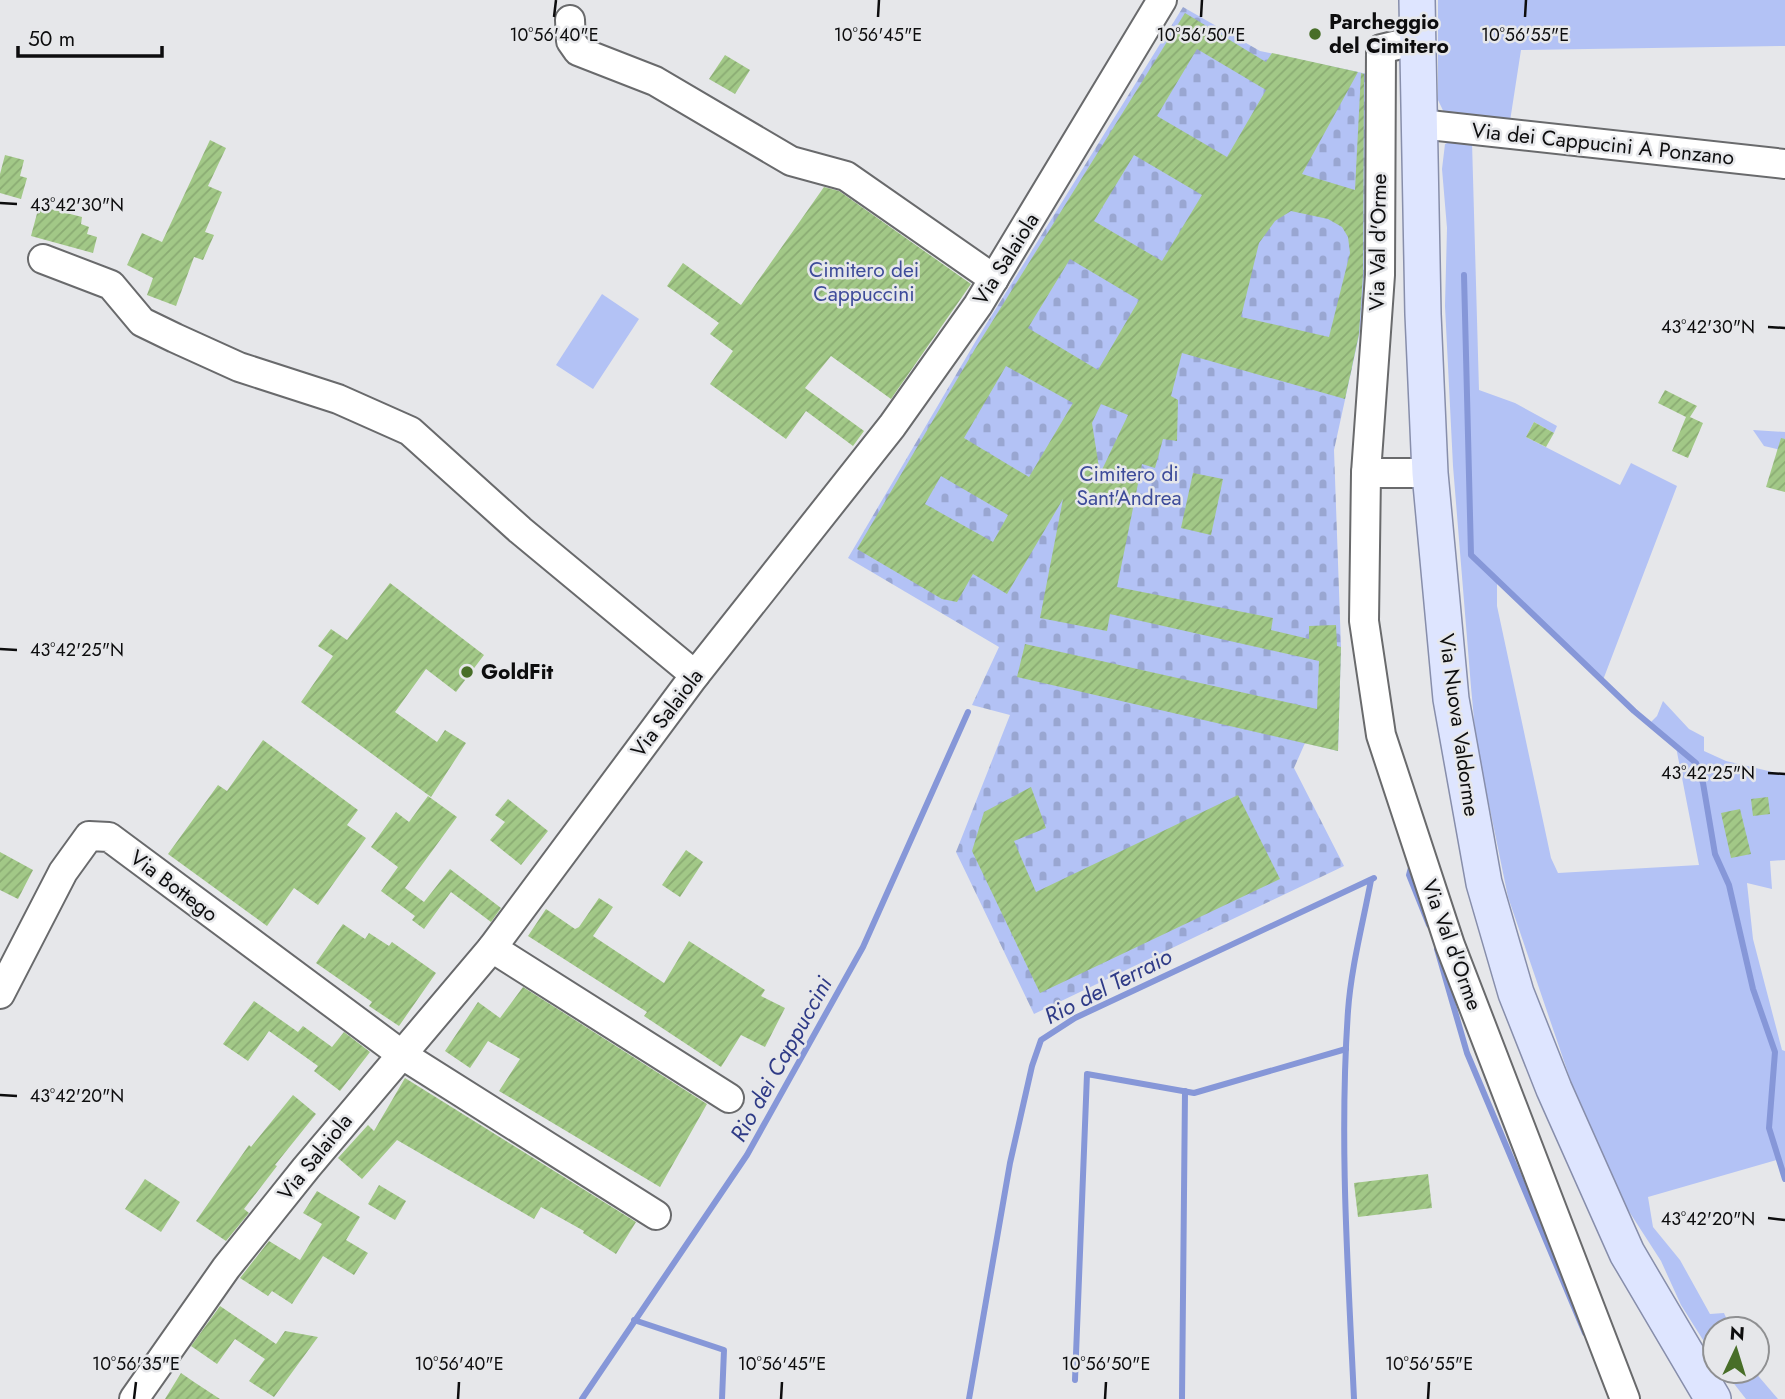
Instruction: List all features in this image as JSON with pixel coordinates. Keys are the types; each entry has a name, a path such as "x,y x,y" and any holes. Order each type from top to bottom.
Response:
{"main road":[{"name":"Via Nuova Valdorme","path":"1417,0 1423,314 1430,473 1451,699 1484,883 1516,993 1554,1089 1627,1253 1713,1399"}],"street":[{"name":"Via Salaiola","path":"134,1399 226,1268 401,1054 492,948 695,675 892,426 994,279 1162,0"},
{"path":"570,20 571,41 578,51 655,80 791,161 846,176 994,279"},
{"name":"Via Val d'Orme","path":"1418,40 1381,48 1380,275 1366,473 1364,621 1381,735 1450,945 1625,1399"},
{"name":"Via dei Cappucini A Ponzano","path":"1420,124 1785,164"},
{"path":"43,259 111,285 142,322 176,338 239,367 338,399 410,431 520,530 695,675"},
{"path":"1366,473 1430,473"},
{"name":"Via Bottego","path":"0,994 63,872 89,836 109,837 401,1054"},
{"path":"492,948 729,1098"},
{"path":"401,1054 656,1215"}],"green space":[{"path":"1438,0 1785,0 1785,46 1521,50 1508,134 1449,123 1438,100"},
{"name":"Cimitero di Sant'Andrea","path":"1183,7 1260,51 1377,76 1372,276 1334,450 1341,647 1338,751 1305,743 1294,768 1344,866 1034,1014 956,852 1010,715 972,705 999,647 848,558 977,339"},
{"path":"1456,139 1472,142 1479,390 1515,403 1557,426 1554,433 1534,422 1526,437 1620,485 1631,463 1677,486 1603,680 1497,580 1497,606 1551,858 1558,873 1699,865 1676,747 1649,724 1657,716 1663,701 1689,729 1704,737 1704,751 1726,761 1785,775 1785,860 1770,861 1772,889 1747,883 1753,939 1782,1050 1785,1051 1785,1179 1780,1159 1648,1197 1653,1227 1680,1260 1710,1314 1725,1315 1701,1315 1701,1337 1681,1305 1661,1261 1621,1199 1581,1111 1508,897 1476,741 1453,466 1445,306 1447,228 1442,169 1445,144"},
{"path":"602,294 639,319 593,389 556,365"},
{"path":"1753,430 1785,432 1785,451 1764,446"},
{"path":"1735,1385 1766,1385 1778,1399 1746,1399"}],"building":[{"path":"1185,13 1266,62 1272,53 1358,72 1302,174 1355,190 1361,73 1364,74 1363,274 1359,334 1345,399 1182,353 1171,396 1178,400 1177,441 1163,439 1155,468 1142,464 1117,587 1273,618 1271,630 1309,639 1309,626 1336,625 1337,646 1341,647 1338,751 1017,677 1025,644 1317,709 1319,661 1110,614 1107,631 1040,618 1063,499 1007,594 973,574 957,602 942,599 857,549 975,349","holes":["1197,49 1266,90 1227,157 1157,116","1134,155 1202,195 1162,261 1094,221","1291,211 1328,219 1342,227 1348,237 1350,253 1329,337 1241,317 1259,243 1275,221","1070,259 1139,300 1098,370 1028,328","1006,366 1073,403 1029,477 964,438","1101,404 1128,415 1100,474 1092,423","941,476 1008,515 993,542 925,504"]},
{"path":"725,55 750,70 735,94 709,79"},
{"path":"210,140 226,148 208,186 222,192 205,232 214,235 203,260 194,257 176,306 147,295 153,278 127,265 142,233 162,242"},
{"path":"5,155 24,160 20,176 27,178 21,199 0,193 0,174"},
{"name":"Cimitero dei Cappuccini","path":"824,187 839,191 971,284 891,399 831,356 805,388 864,431 853,446 806,411 786,439 710,384 733,351 710,334 719,323 667,286 683,263 741,305"},
{"path":"39,206 82,217 81,224 89,227 87,234 97,237 93,253 31,236"},
{"path":"1665,390 1697,406 1690,417 1703,423 1688,458 1672,451 1686,417 1658,403"},
{"path":"1534,422 1554,433 1546,447 1526,437"},
{"path":"1781,438 1785,439 1785,492 1766,487"},
{"path":"1193,473 1223,479 1211,535 1181,528"},
{"path":"390,583 484,655 456,692 426,669 395,712 437,742 445,730 466,743 431,797 301,702 333,656 318,646 331,629 347,640"},
{"path":"263,740 358,810 347,825 366,838 318,905 294,888 267,926 168,854 218,785 227,791"},
{"path":"1031,787 1046,828 1014,841 1036,892 1238,795 1280,879 1040,993 972,851 984,812"},
{"path":"428,796 457,817 405,888 424,902 450,869 501,908 491,922 451,892 424,929 412,920 415,916 381,891 398,867 371,847 396,812 409,822"},
{"path":"1768,797 1770,814 1753,816 1751,799"},
{"path":"508,799 548,831 521,865 490,840 505,822 495,815"},
{"path":"1740,809 1751,854 1731,858 1721,813"},
{"path":"686,850 703,862 680,897 662,885"},
{"path":"0,852 33,870 18,899 0,890"},
{"path":"599,898 613,907 593,936 664,983 689,941 765,990 761,996 785,1008 765,1047 741,1035 721,1067 644,1016 647,1012 528,936 546,909 575,929 579,927"},
{"path":"343,924 365,939 369,933 389,946 392,942 436,973 399,1026 369,1006 372,1002 316,963"},
{"path":"523,987 707,1104 660,1187 499,1091 520,1059 488,1041 470,1068 445,1051 478,1002 500,1018"},
{"path":"254,1001 298,1032 303,1026 332,1047 344,1032 370,1052 340,1091 314,1071 318,1066 269,1031 248,1061 223,1044"},
{"path":"405,1078 636,1222 616,1254 583,1233 584,1231 541,1207 534,1219 397,1140 362,1179 338,1158 368,1125 374,1131"},
{"path":"293,1095 316,1114 275,1165 277,1166 244,1209 249,1213 226,1241 196,1221 249,1145 251,1147"},
{"path":"1428,1174 1432,1208 1358,1217 1354,1183"},
{"path":"145,1179 180,1202 161,1232 125,1209"},
{"path":"379,1185 406,1201 395,1220 368,1204"},
{"path":"317,1191 360,1217 346,1240 368,1253 354,1275 323,1256 292,1304 272,1291 268,1296 240,1278 269,1241 300,1260 322,1224 303,1213"},
{"path":"220,1306 276,1344 285,1331 318,1337 274,1397 249,1381 265,1359 235,1339 217,1364 191,1346"},
{"path":"181,1373 194,1382 220,1399 165,1399"}],"waterway":[{"path":"1464,275 1471,555 1634,711 1696,763 1703,783 1715,854 1729,885 1753,989 1775,1052 1769,1128 1785,1179"},
{"name":"Rio dei Cappuccini","path":"582,1399 747,1155 863,947 968,712"},
{"path":"1412,864 1409,875 1429,925"},
{"name":"Rio del Terraio","path":"969,1399 1010,1163 1032,1066 1041,1040 1075,1018 1374,878"},
{"path":"1354,1399 1345,1205 1345,1059 1352,978 1371,880"},
{"path":"1437,949 1467,1053 1585,1333"},
{"path":"1075,1380 1087,1074 1194,1093 1346,1049"},
{"path":"1182,1399 1185,1091"},
{"path":"634,1320 724,1350 722,1399"}],"place":[{"name":"Parcheggio del Cimitero","path":"1315,34"},
{"name":"GoldFit","path":"467,672"}]}
